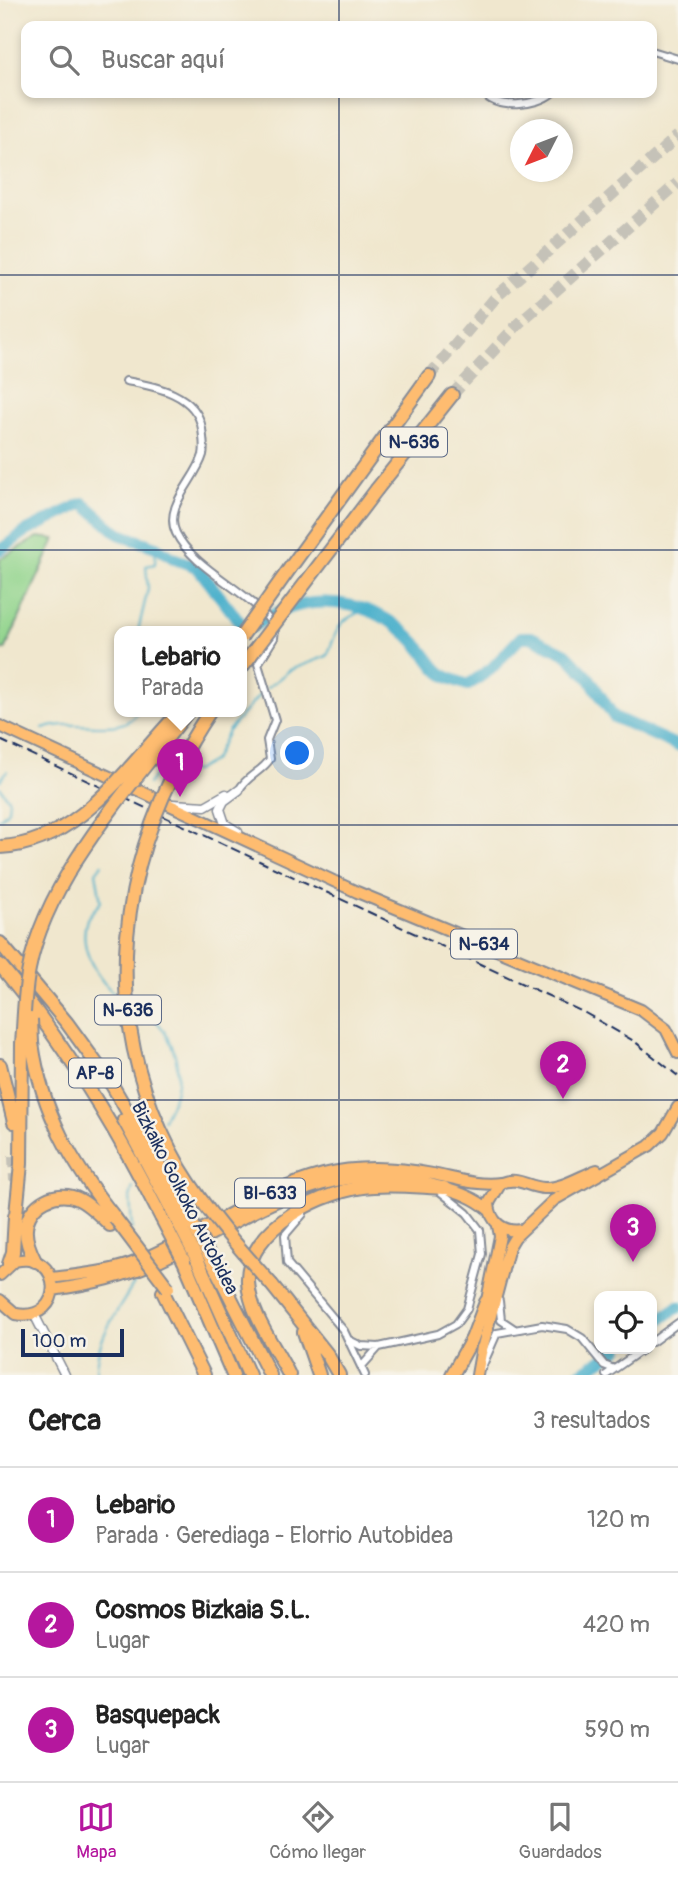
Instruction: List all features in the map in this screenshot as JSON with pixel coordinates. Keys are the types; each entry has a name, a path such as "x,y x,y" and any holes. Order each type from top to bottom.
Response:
{"highway":[{"name":"N-636","path":"247,629 429,376"},
{"name":"N-636","path":"247,660 452,395"},
{"path":"0,847 46,836 85,810 117,782 176,717"},
{"path":"9,1264 13,1252 22,1164 29,967 55,900 76,862 184,717"},
{"name":"N-636","path":"206,717 175,767 139,858 128,918 128,1006 143,1081 172,1152 207,1209 290,1308"},
{"name":"Bizkaiko Golkoko Autobidea","path":"0,944 82,1053 120,1112 173,1212"},
{"name":"Bizkaiko Golkoko Autobidea","path":"0,965 65,1053 173,1212"},
{"path":"27,1043 52,1124 113,1221 166,1290 204,1375"},
{"path":"0,1065 12,1109 14,1156"},
{"path":"15,1183 15,1224"},
{"path":"289,1375 253,1306 248,1270 258,1245 276,1226 318,1201 373,1186 440,1188"},
{"path":"35,1261 28,1245 26,1226 31,1213 44,1199 55,1196 79,1199 113,1221"},
{"path":"173,1212 196,1258 270,1375"},
{"name":"AP-8","path":"173,1212 196,1258"},
{"name":"Bizkaiko Golkoko Autobidea","path":"196,1258 233,1375"},
{"name":"Bizkaiko Golkoko Autobidea","path":"196,1258 249,1375"},
{"path":"458,1375 486,1302"},
{"path":"290,1308 308,1342 319,1375"},
{"path":"290,1308 327,1354 339,1375"},
{"path":"452,1375 472,1339"}],"main road":[{"name":"N-634","path":"0,726 172,804 279,857 641,1010 657,1020 677,1050"},
{"path":"481,1353 509,1247 522,1230 536,1221 540,1213 554,1200 649,1146 663,1133 678,1107"},
{"path":"478,1375 486,1302 500,1236 489,1210 491,1195 501,1183 514,1180 551,1187 621,1162"},
{"name":"BI-633","path":"52,1278 101,1272 139,1260 260,1197 342,1170 379,1167 418,1171 477,1185 501,1183"},
{"name":"BI-633","path":"53,1290 110,1281 161,1260 253,1210 318,1185 379,1176 422,1181 468,1195 489,1210"},
{"path":"528,1183 539,1196 540,1213"},
{"path":"498,1226 514,1231 522,1230"},
{"path":"0,1275 9,1264 21,1259 35,1261 52,1278 53,1290 47,1305 34,1314 16,1314 0,1300"}],"street":[{"path":"657,53 678,59"},
{"path":"490,98 494,102 513,103 534,102 542,98"},
{"path":"127,381 154,386 185,400 195,409 201,423 202,456 176,505 174,531 191,552 271,623 275,635 258,661 275,720 267,740 270,759 263,768 248,776 239,790 222,804 223,821 279,857"},
{"path":"172,804 205,806 225,794 239,790"},
{"path":"349,1340 361,1346 379,1347 448,1330 467,1309 482,1254 480,1230 467,1213 440,1188"},
{"path":"318,1201 295,1221 285,1236 288,1264 349,1340 366,1375"},
{"path":"502,1275 498,1314 505,1324 515,1329"},
{"path":"34,1314 65,1375"},
{"path":"657,1338 678,1323"},
{"path":"478,1375 493,1336 542,1325 567,1329 582,1338 604,1365 614,1369"},
{"path":"362,1366 370,1353 379,1347"},
{"path":"606,1375 636,1354"}],"green space":[{"path":"38,537 55,539 5,650 0,648 0,559"}],"waterway":[{"path":"0,550 25,532 83,503 119,534 156,547 175,559 197,567 243,626"},
{"path":"139,626 148,589 146,566 155,564 156,547"},
{"path":"247,629 297,606 315,603 352,606 386,619 416,643 437,670 468,685 491,669 521,637 531,637 566,654 589,678 614,717 678,746"},
{"path":"267,688 290,670 327,656 343,622 367,609"},
{"path":"247,709 263,691"},
{"path":"43,729 70,725 110,726 133,717"},
{"path":"183,770 195,771 214,760 228,731 240,717"},
{"path":"148,784 159,769 170,767"},
{"path":"0,781 7,771"},
{"path":"0,787 9,800 8,810 0,819"},
{"path":"102,864 96,872 101,902 87,919 85,941 87,953 97,974 120,998"},
{"path":"134,1006 154,1019 169,1039 174,1051 177,1063 176,1089 163,1120"},
{"path":"132,1229 130,1197 133,1187"},
{"path":"96,1375 103,1337 135,1282"},
{"path":"657,1322 678,1307"},
{"path":"578,1375 610,1354"}],"tunnel":[{"path":"429,376 496,297 678,136"},
{"path":"452,395 520,322 678,183"},
{"path":"14,1156 15,1181"}],"railway":[{"path":"0,740 585,1013 634,1041 678,1076"}],"place":[{"name":"Lebario","path":"180,797"},
{"name":"Cosmos Bizkaia S.L.","path":"563,1099"},
{"name":"Basquepack","path":"633,1262"}]}
